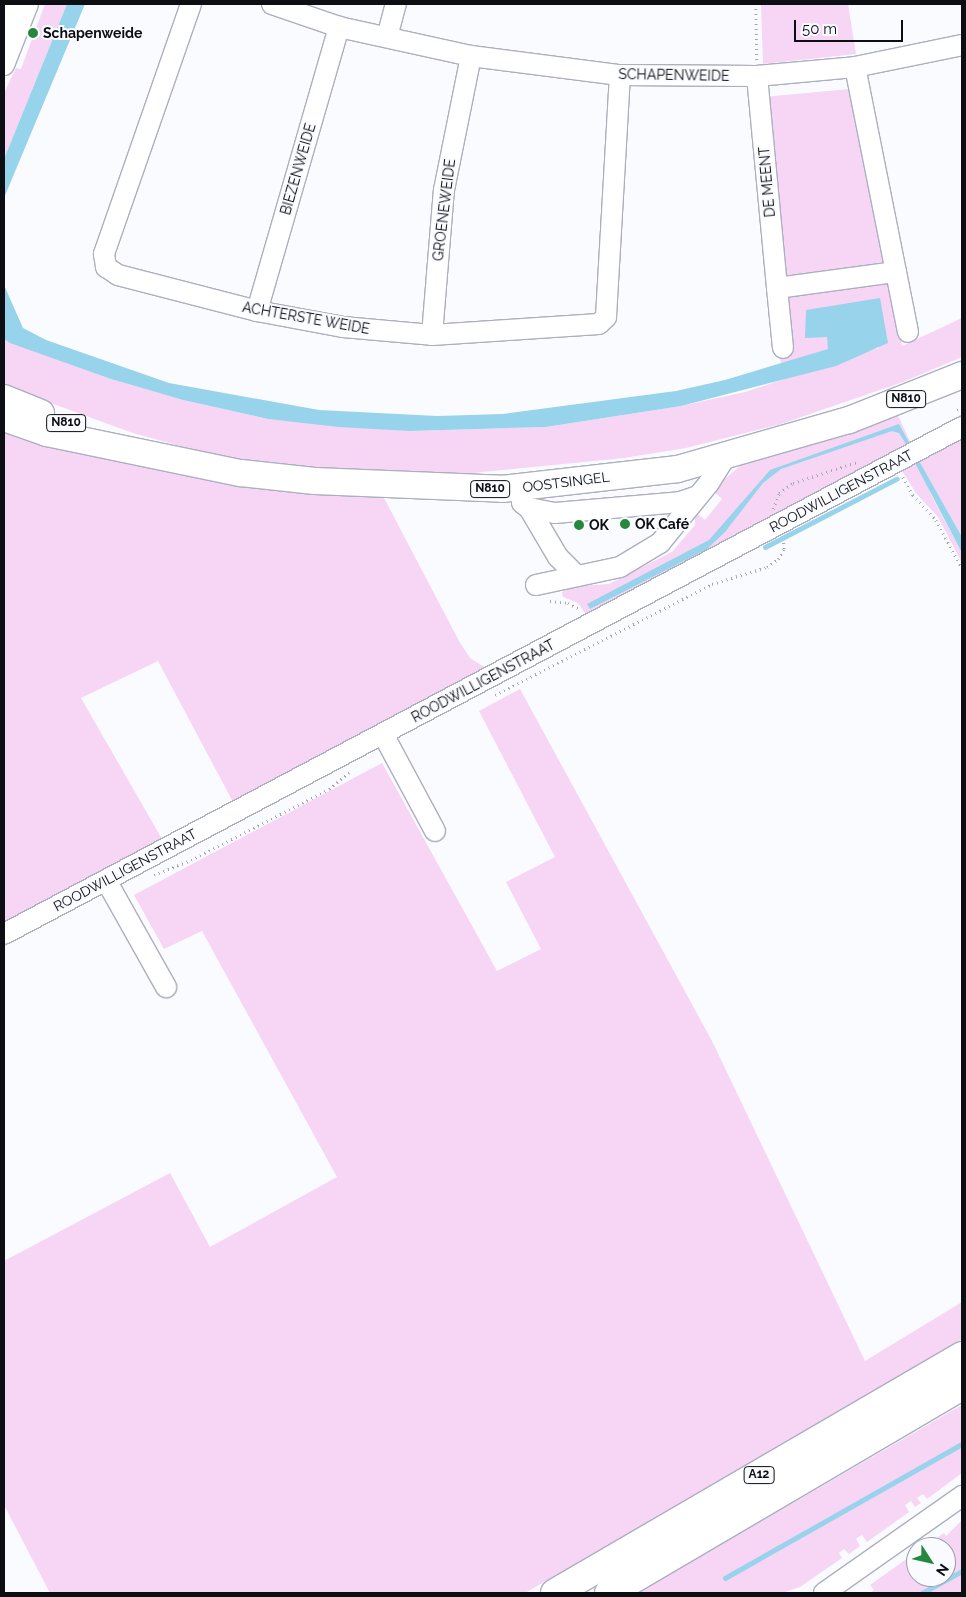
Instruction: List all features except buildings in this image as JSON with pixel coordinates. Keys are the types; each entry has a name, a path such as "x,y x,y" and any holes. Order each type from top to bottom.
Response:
{"highway":[{"name":"A12","path":"555,1593 962,1356"},
{"name":"A12","path":"609,1593 962,1386"}],"main road":[{"name":"OOSTSINGEL","path":"4,418 47,433 224,470 314,481 502,489 678,469 849,420 962,375"},
{"name":"OOSTSINGEL","path":"4,398 127,449"}],"street":[{"path":"4,36 10,4"},
{"path":"4,65 28,4"},
{"name":"ACHTERSTE WEIDE","path":"191,4 104,254 106,267 118,275 257,311 343,327 432,335 599,324 606,317 620,75"},
{"name":"SCHAPENWEIDE","path":"272,4 339,27 471,56 620,75 757,76 856,67 962,46"},
{"path":"387,37 396,4"},
{"name":"BIEZENWEIDE","path":"257,311 339,27"},
{"name":"GROENEWEIDE","path":"432,335 444,190 471,56"},
{"path":"856,67 908,332"},
{"name":"DE MEENT","path":"757,76 783,348"},
{"path":"777,288 896,272"},
{"name":"ROODWILLIGENSTRAAT","path":"4,934 962,427"},
{"path":"536,585 620,567 660,543 698,496 726,456"},
{"path":"502,489 529,508 558,557 577,576"},
{"path":"529,508 555,513 680,502 698,496"},
{"path":"383,734 435,831"},
{"path":"106,880 166,987"},
{"path":"824,1593 962,1496"}],"path":[{"path":"756,4 757,76"},
{"path":"895,463 913,495 936,520 962,568"}],"shaded area":[{"path":"45,4 67,4 4,159 4,93 16,68 21,69"},
{"path":"761,4 848,4 856,54 763,64"},
{"path":"850,89 886,255 884,262 785,278 763,97"},
{"path":"890,283 902,346 962,318 962,357 903,382 781,424 686,448 624,458 412,479 240,463 130,432 4,386 4,339 111,379 183,400 268,419 410,431 546,427 681,406 745,392 879,348 880,298 856,304 827,337 829,349 781,364 779,353 785,290"},
{"path":"896,411 913,448 587,616 578,603 563,597 562,593 567,587 609,584 672,552 695,525 695,512 705,520 722,499 712,490 741,465"},
{"path":"4,423 383,496 459,641 470,658 486,668 233,802 158,661 81,698 162,839 4,924"},
{"path":"962,432 962,537 917,457 931,495 962,553 962,563 938,517 916,493 902,471 910,467 907,461"},
{"path":"520,689 712,1041 865,1361 962,1302 962,1339 525,1593 50,1593 4,1505 4,1261 170,1173 210,1247 337,1177 202,931 164,949 134,895 382,763 497,971 541,949 506,882 555,857 479,711"},
{"path":"962,1405 962,1473 927,1499 923,1494 917,1498 921,1503 915,1507 911,1501 905,1505 909,1512 867,1542 862,1535 856,1539 860,1546 849,1554 844,1549 839,1553 842,1558 800,1587 782,1593 637,1593"},
{"path":"962,1520 962,1593 870,1593 874,1590 870,1585 906,1559 906,1587 956,1587 956,1537 938,1537 944,1533 946,1536"}],"water":[{"path":"67,4 85,4 4,198 4,159"},
{"path":"4,285 23,328 46,340 169,383 319,410 437,416 503,414 676,391 725,380 828,349 827,337 805,338 806,310 880,298 888,343 836,366 681,406 546,427 410,431 339,427 268,419 183,400 111,379 10,343 4,339"},
{"path":"899,424 912,448 909,449 899,433 892,431 781,469 763,483 725,532 707,549 590,609 587,604 709,540 770,470"},
{"path":"917,457 962,537 962,553 913,459"}],"waterway":[{"path":"765,547 896,479"},
{"path":"725,1578 962,1444"},
{"path":"922,1593 962,1571"}],"place":[{"name":"Schapenweide","path":"33,33"},
{"name":"OK Café","path":"625,524"},
{"name":"OK","path":"579,525"}]}
